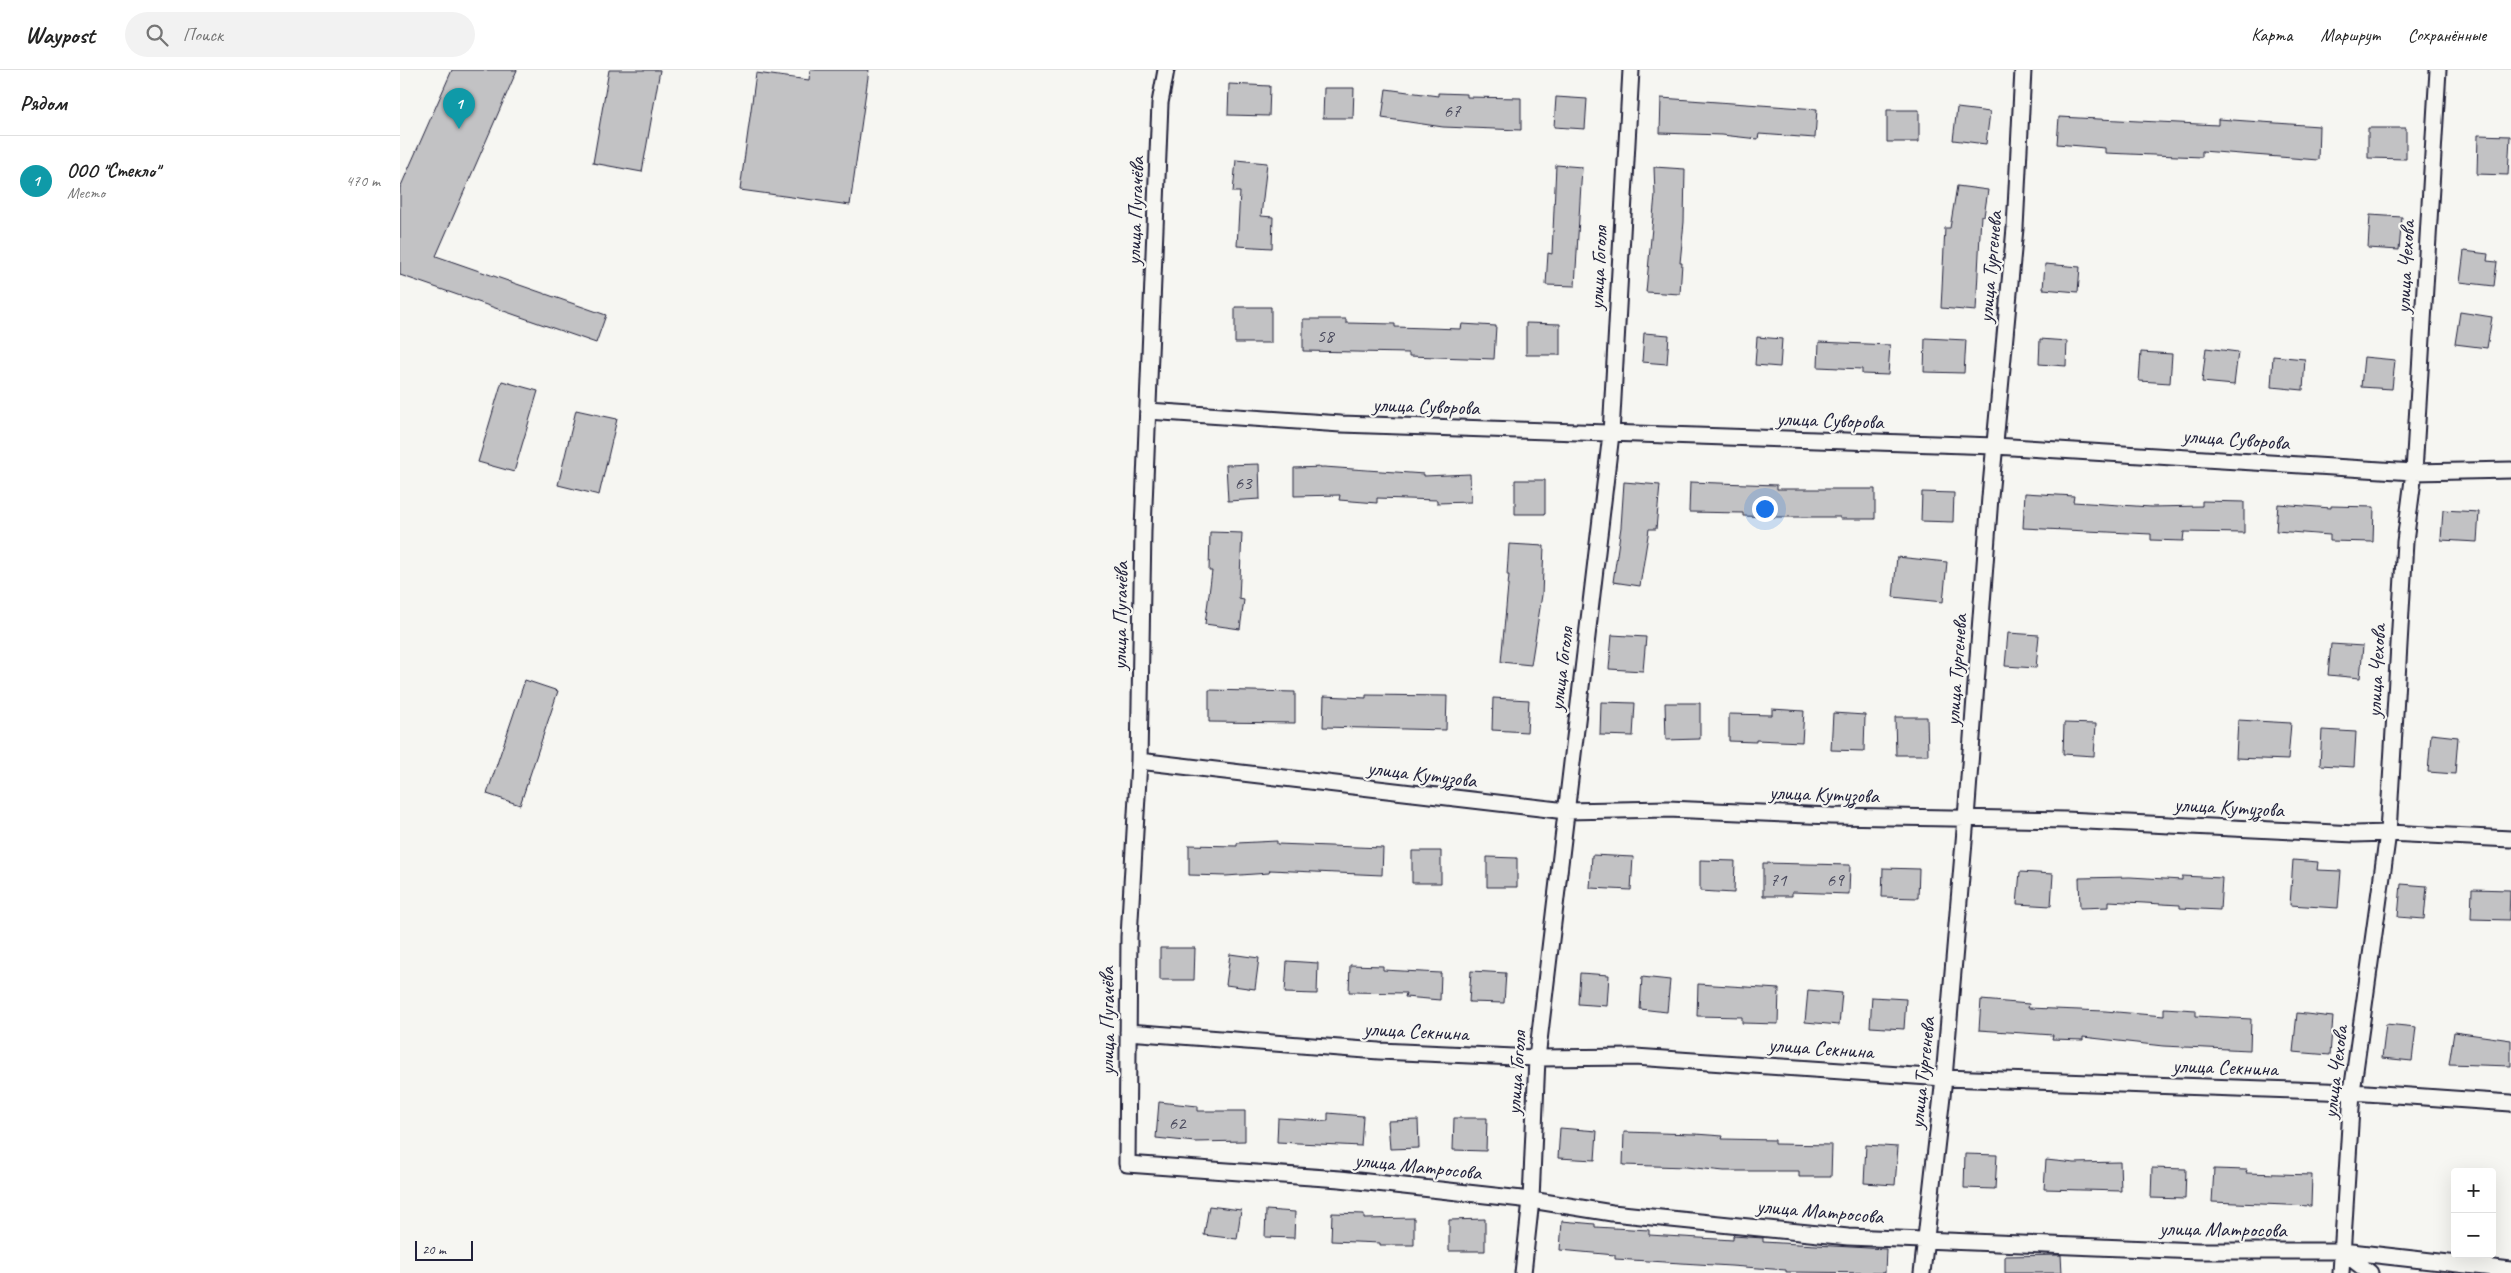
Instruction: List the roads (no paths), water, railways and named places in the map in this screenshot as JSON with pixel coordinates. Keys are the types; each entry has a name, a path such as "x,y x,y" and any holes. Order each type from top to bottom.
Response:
{"street":[{"name":"улица Пугачёва","path":"1127,1164 1129,937 1139,761 1143,530 1160,102 1166,70"},
{"name":"улица Гоголя","path":"1523,1273 1530,1200 1537,1058 1611,434 1631,70"},
{"name":"улица Тургенева","path":"1922,1273 1924,1240 1944,1078 1966,818 1995,446 2015,228 2023,70"},
{"name":"улица Чехова","path":"2341,1273 2352,1092 2388,832 2405,542 2414,472 2438,70"},
{"name":"улица Суворова","path":"1148,411 1341,424 1995,446 2414,472 2511,470"},
{"name":"улица Кутузова","path":"1139,761 1566,811 1668,809 1831,816 2066,820 2355,834 2388,832 2511,839"},
{"name":"улица Секнина","path":"1128,1032 1379,1051 1537,1058 1635,1057 1944,1078 2352,1092 2511,1103"},
{"name":"улица Матросова","path":"1127,1164 1340,1179 1530,1200 1612,1213 1848,1237 2198,1251 2342,1251 2511,1270"},
{"path":"2342,1251 2370,1273"}],"place":[{"name":"ООО \"Стекло\"","path":"459,129"}]}
